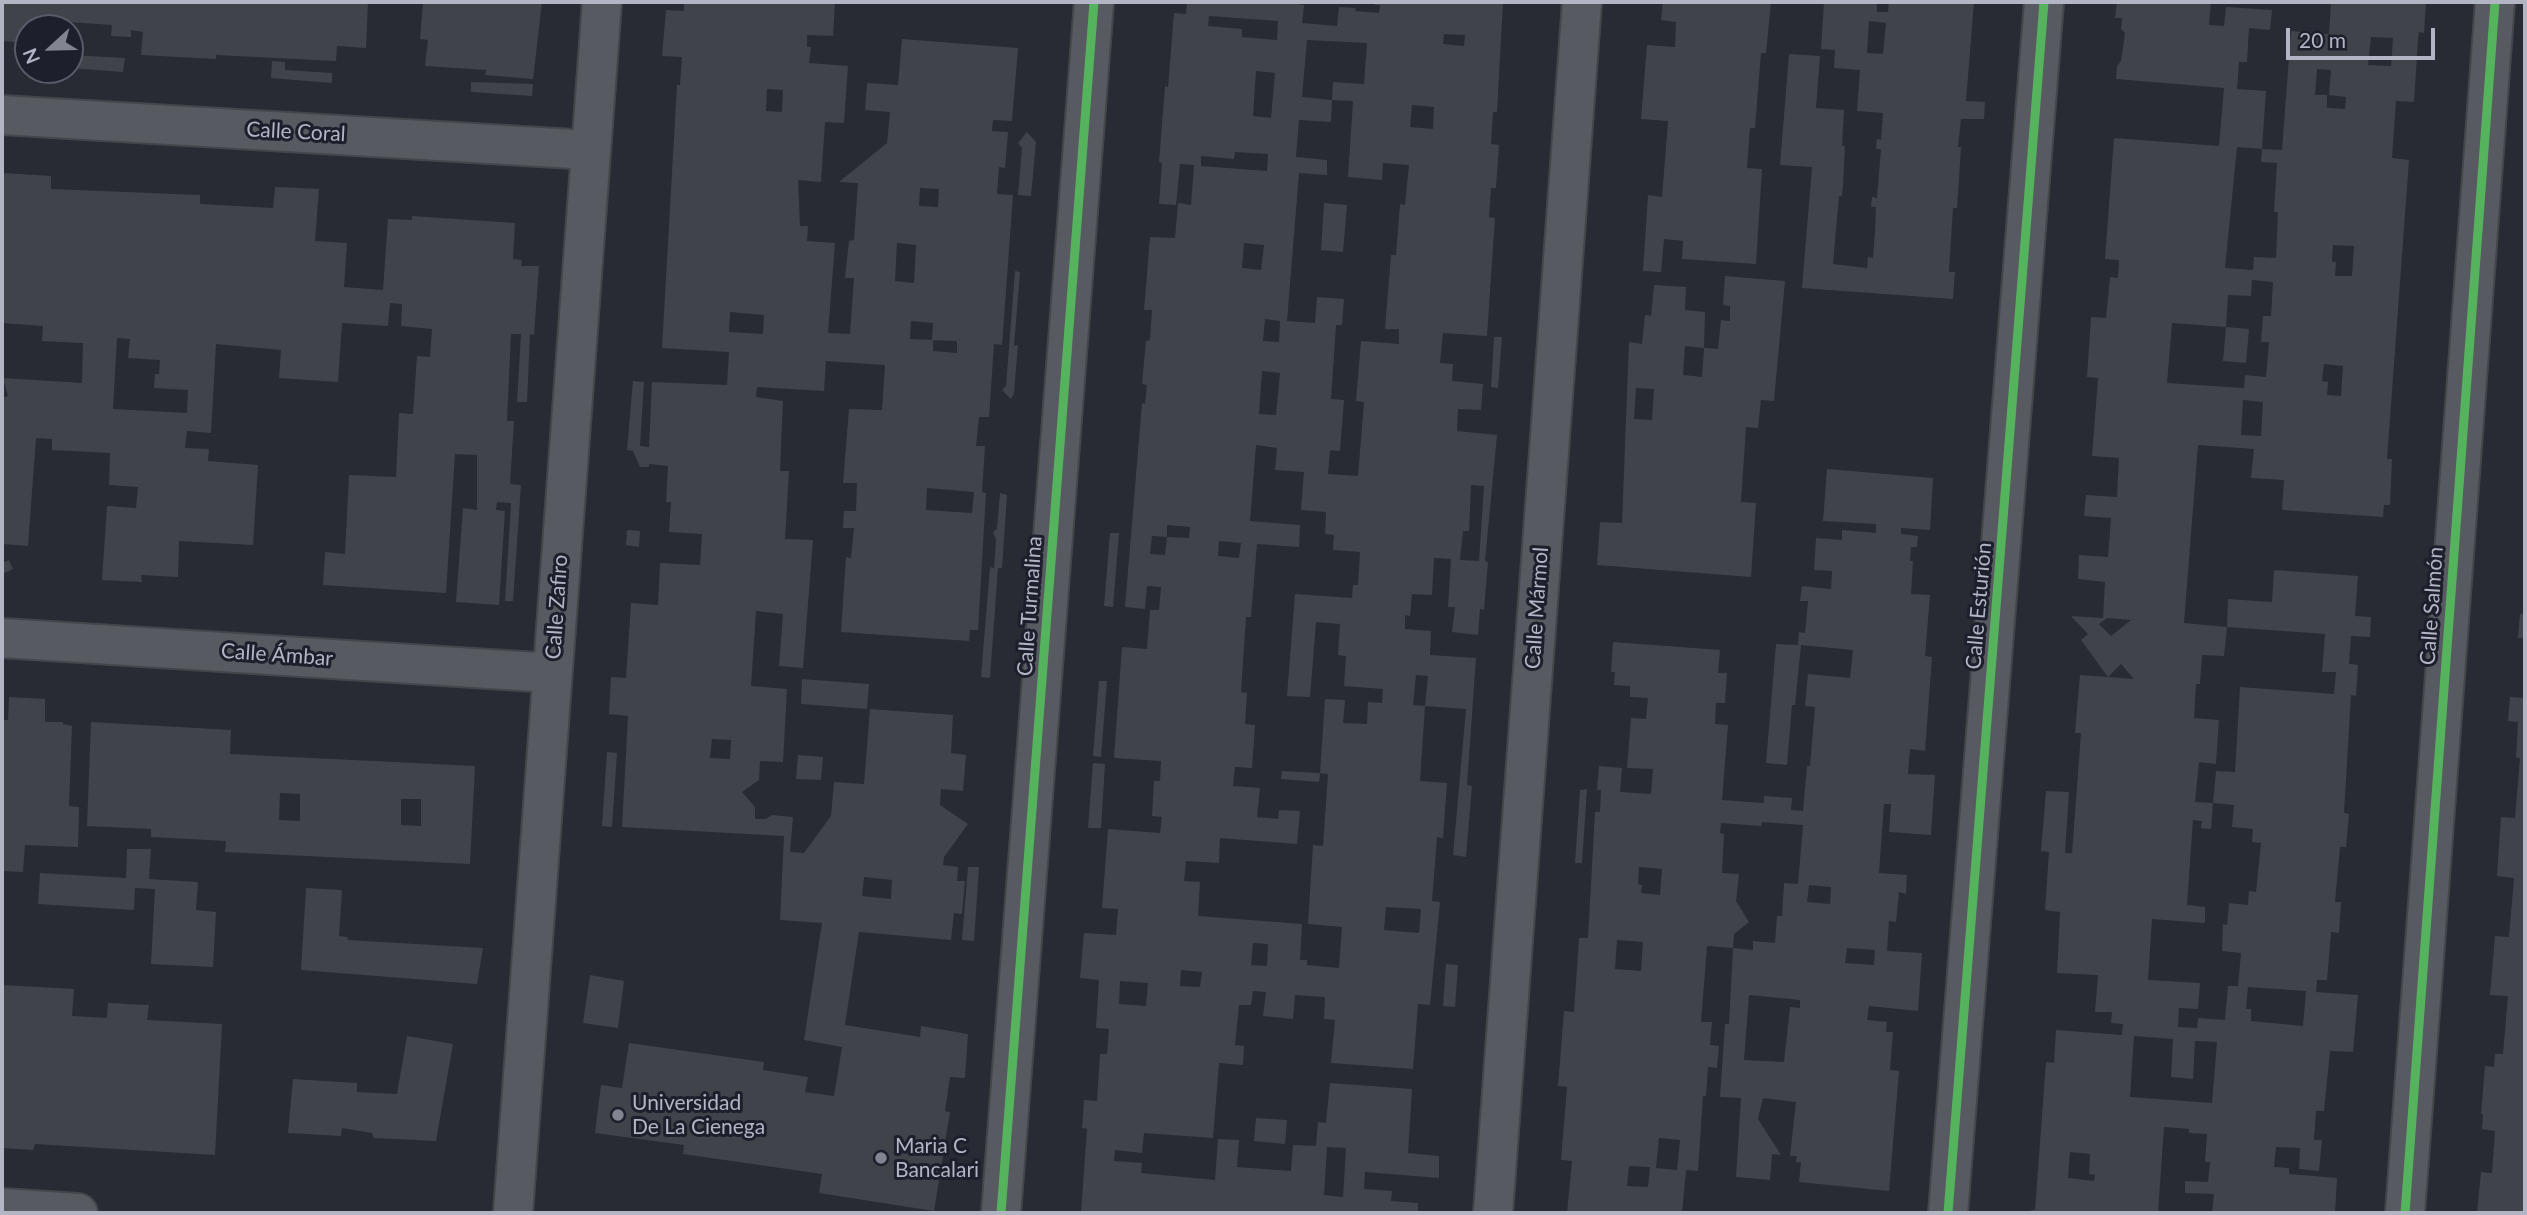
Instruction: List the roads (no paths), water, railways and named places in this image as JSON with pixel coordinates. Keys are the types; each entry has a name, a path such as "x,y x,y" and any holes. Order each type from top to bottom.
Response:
{"street":[{"name":"Calle Zafiro","path":"513,1213 602,2"},
{"name":"Calle Turmalina","path":"1001,1213 1094,2"},
{"name":"Calle Mármol","path":"1493,1213 1581,2"},
{"name":"Calle Esturión","path":"1948,1213 2044,2"},
{"name":"Calle Salmón","path":"2405,1213 2495,2"},
{"name":"Calle Coral","path":"2,115 590,150"},
{"name":"Calle Ámbar","path":"2,638 552,673"},
{"path":"2,1208 78,1213"}],"place":[{"name":"Universidad De La Cienega","path":"618,1115"},
{"name":"Maria C Bancalari","path":"881,1158"}]}
